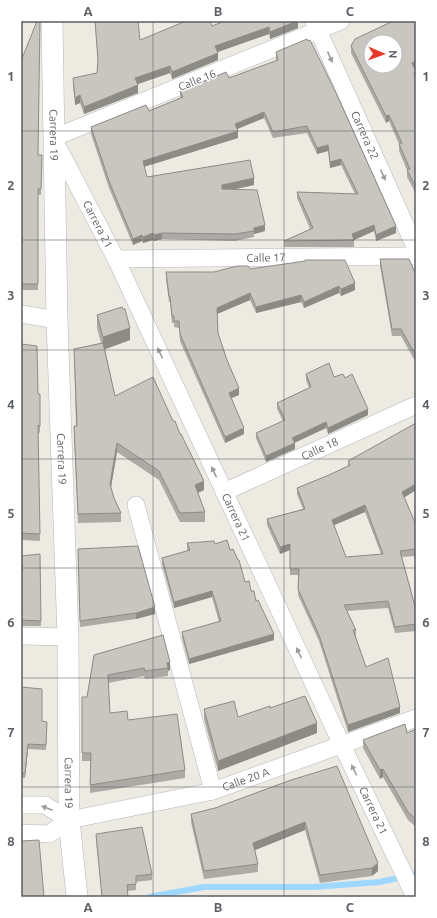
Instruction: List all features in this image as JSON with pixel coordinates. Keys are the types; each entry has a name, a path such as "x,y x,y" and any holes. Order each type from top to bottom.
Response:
{"street":[{"name":"Carrera 19","path":"52,21 57,320 68,637 69,820 77,897"},
{"name":"Calle 16","path":"54,138 316,26 340,21"},
{"name":"Carrera 22","path":"316,26 416,249"},
{"name":"Carrera 21","path":"54,138 116,259 342,745 415,897"},
{"name":"Calle 17","path":"116,259 416,256"},
{"path":"21,314 57,320"},
{"name":"Calle 18","path":"224,492 416,405"},
{"path":"136,505 213,791"},
{"path":"21,636 68,637"},
{"name":"Calle 20 A","path":"21,834 49,834 69,820 213,791 416,718"},
{"path":"21,804 45,805 69,820"}],"building":[{"path":"37,21 40,21 38,155 42,155 41,189 38,189 38,284 21,284 21,61"},
{"path":"95,21 138,21 140,40 186,21 210,21 212,26 225,21 297,21 270,32 269,27 215,46 218,53 172,72 170,66 135,78 138,85 84,107 80,95 75,98 73,78 97,73 98,60"},
{"path":"393,21 416,21 416,61 412,63 416,72 414,73 416,78 416,187 407,170 410,169 399,144 402,143 389,115 386,116 365,74 403,74 403,34 366,34"},
{"path":"363,35 363,70 351,46 355,39"},
{"path":"307,39 308,41 310,40 336,93 396,226 376,235 374,225 352,234 354,240 284,241 313,228 297,192 358,194 341,159 330,162 328,145 317,148 307,126 273,132 264,112 235,124 238,131 143,161 147,177 250,160 254,178 222,185 222,189 257,190 265,225 254,228 254,231 235,234 162,233 154,235 153,233 143,237 142,235 133,239 109,181 91,127 146,105 149,111 183,97 180,91 226,72 229,78 278,60 276,52"},
{"path":"380,259 409,259 416,275 416,356 401,329 392,329"},
{"path":"305,260 345,260 355,283 341,289 339,286 304,302 301,295 256,307 250,293 217,308 218,333 227,360 239,388 229,393 244,428 225,437 180,334 179,321 174,321 174,316 172,316 166,272 214,272 237,266 248,266 250,269"},
{"path":"122,307 125,309 130,328 103,337 97,315"},
{"path":"103,343 115,396 153,377 173,421 175,421 204,481 195,485 205,512 180,513 159,471 117,443 110,484 114,498 121,513 78,514 74,426 77,426 74,349"},
{"path":"21,344 37,346 38,394 40,394 40,426 38,425 40,534 21,533"},
{"path":"329,363 334,377 343,374 345,378 352,374 368,409 328,428 326,422 292,438 295,443 266,456 256,433 285,420 277,403 311,387 306,374"},
{"path":"416,423 416,484 402,492 416,525 416,549 400,551 416,610 416,624 395,627 388,601 344,605 356,630 353,630 366,667 388,658 400,707 348,725 319,635 298,589 299,569 290,569 290,544 280,547 267,519 305,509 297,488 350,465 348,461","holes":["365,505 383,554 346,557 332,520"]},
{"path":"227,540 230,550 233,549 239,560 245,582 249,581 251,591 254,591 256,601 258,600 274,634 189,659 182,632 221,621 212,591 174,602 162,558 190,550 187,543 214,541 215,544"},
{"path":"138,546 155,607 136,613 80,621 78,549"},
{"path":"40,554 41,621 21,620 21,556"},
{"path":"163,635 170,662 167,663 168,668 145,671 144,668 108,675 110,713 127,711 128,720 177,714 185,770 90,785 91,753 82,753 82,697 87,697 94,655"},
{"path":"21,687 42,689 42,721 47,722 46,745 28,744 25,773 21,773"},
{"path":"305,696 317,723 218,761 204,709 234,701 238,717"},
{"path":"405,724 407,733 416,729 416,819 408,812 383,769 380,770 363,740"},
{"path":"337,766 378,863 372,868 320,875 305,822 253,843 258,864 204,871 191,814 215,808 291,780"},
{"path":"142,827 152,874 136,876 136,884 127,885 128,897 102,897 96,834"},
{"path":"39,840 44,897 21,897 21,841"}],"waterway":[{"path":"149,897 204,887 315,887 380,882 416,874"}]}
